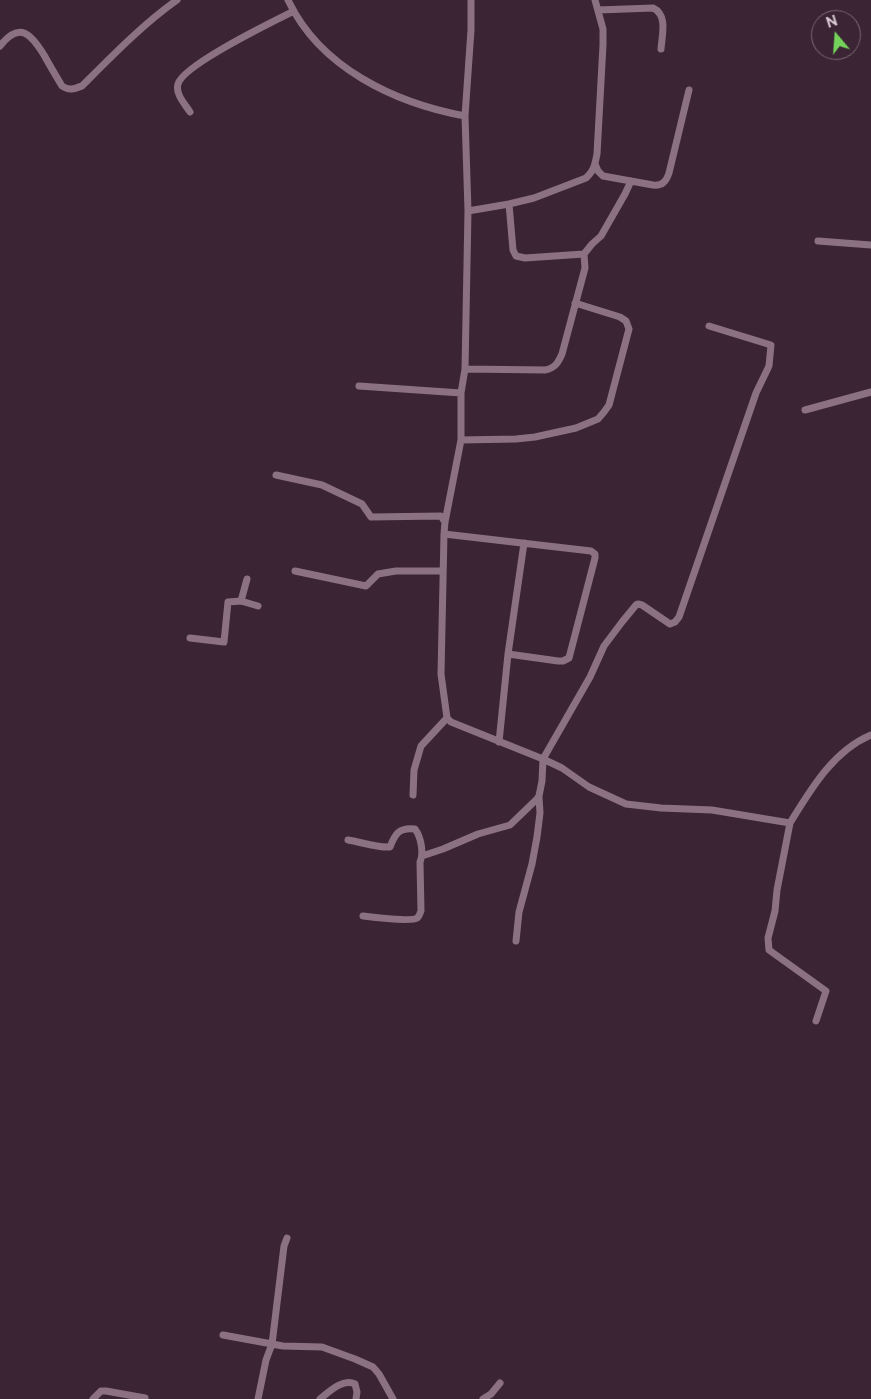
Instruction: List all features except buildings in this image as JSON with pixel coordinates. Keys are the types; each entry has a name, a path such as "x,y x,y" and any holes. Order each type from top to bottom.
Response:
{"street":[{"path":"0,46 7,37 14,33 28,34 35,41 62,86 66,89 73,89 82,86 126,42 177,0"},
{"path":"288,0 311,36 325,52 357,75 395,95 444,112 465,116"},
{"path":"472,0 465,116 468,211 465,370 461,394 461,440 444,534 441,674 447,718 451,722 562,768 589,787 626,804 661,808 712,810 790,822"},
{"path":"468,211 534,198 586,178 591,173 595,164 603,45 603,29 595,0"},
{"path":"598,10 657,9 662,15 663,22 661,49"},
{"path":"190,112 181,99 177,86 183,76 204,60 248,33 294,11"},
{"path":"595,164 603,176 658,186 667,180 689,90"},
{"path":"465,370 551,369 556,366 562,354 585,268 584,254 601,236 631,181"},
{"path":"509,204 513,250 516,256 524,258 584,254"},
{"path":"818,241 871,245"},
{"path":"461,440 502,440 535,437 576,428 598,419 604,412 609,405 626,346 628,324 624,318 575,303"},
{"path":"516,941 519,912 537,837 543,759 590,677 604,646 636,605 642,605 670,624 680,617 756,393 769,366 771,345 709,326"},
{"path":"359,386 461,394"},
{"path":"805,410 871,392"},
{"path":"276,475 322,485 362,504 371,517 441,516 445,522"},
{"path":"444,534 594,552 595,558 569,658 558,662 508,654"},
{"path":"499,742 508,654 524,543"},
{"path":"295,571 366,586 378,574 396,571 443,571"},
{"path":"240,601 247,579"},
{"path":"190,638 224,642 228,602 240,601 258,606"},
{"path":"413,795 414,770 421,746 447,718"},
{"path":"816,1021 826,991 769,950 768,944 790,822 824,773 845,750 871,735"},
{"path":"422,856 444,849 478,834 510,825 539,796"},
{"path":"348,840 380,848 390,848 397,832 403,829 415,829 418,834 422,856 420,862 421,911 419,916 416,919 407,920 363,916"},
{"path":"258,1399 266,1360 272,1344 284,1246 287,1238"},
{"path":"224,1335 283,1346 322,1347 356,1359 373,1367 394,1399"},
{"path":"320,1399 343,1383 351,1382 355,1384 356,1399"},
{"path":"483,1399 491,1394 500,1383"},
{"path":"94,1399 101,1391 144,1398"}]}
